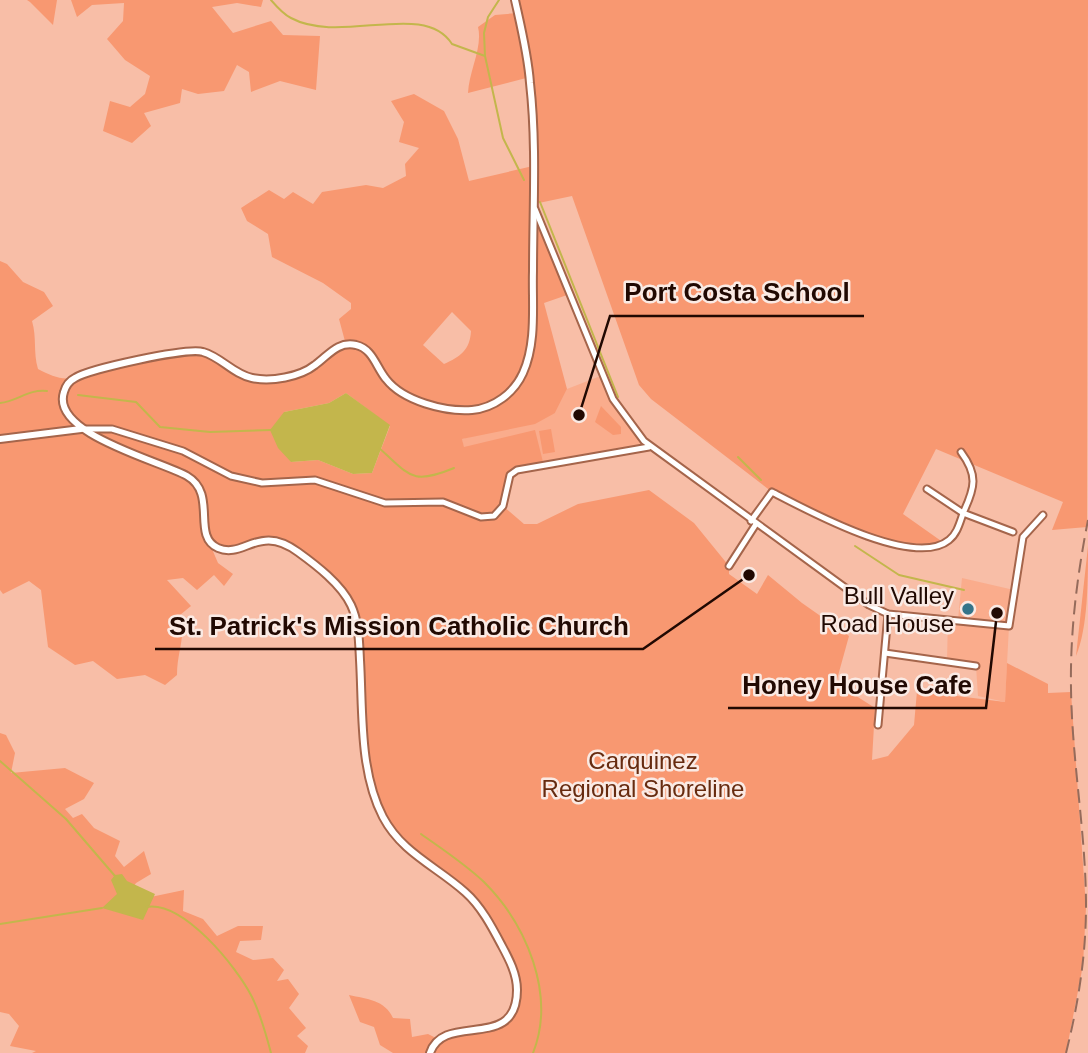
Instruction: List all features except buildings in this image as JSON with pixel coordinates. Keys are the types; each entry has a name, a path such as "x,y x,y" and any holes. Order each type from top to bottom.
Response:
{"street":[{"path":"430,1053 433,1044 444,1035 487,1030 505,1020 517,997 516,978 498,938 474,902 403,845 379,810 368,770 358,634 350,604 327,577 282,542 264,539 230,550 216,547 207,537 204,497 194,481 146,461 83,429 69,418 63,407 65,389 72,380 83,374 192,350 212,356 242,375 264,379 300,373 316,365 334,349 353,345 369,352 390,384 409,396 456,410 475,410 493,404 517,383 530,350 533,204 531,87 515,0"},
{"path":"533,204 613,399 649,447 869,605 888,614 1009,626 1023,537 1043,515"},
{"path":"0,439 83,429 112,429 183,451 231,476 251,481 262,483 316,480 385,503 443,502 481,517 494,516 503,506 510,475 517,470 649,447"},
{"path":"729,566 772,492 849,529 888,542 924,548 948,541 956,533 974,492 972,466 961,452"},
{"path":"928,488 963,513 1013,532"},
{"path":"878,725 888,614"},
{"path":"885,653 976,666"}],"shaded area":[{"path":"603,375 613,399 649,447 517,470 473,493 462,439 555,413 567,389"},
{"path":"346,393 390,425 372,473 353,474 318,460 291,462 278,448 270,430 284,412 329,403"},
{"path":"962,578 1014,590 1009,626 1005,702 978,696 976,666 947,661 948,619 958,620"},
{"path":"122,874 127,881 155,894 143,920 102,908 117,894 111,880 115,875"}],"green space":[{"path":"27,0 57,0 53,25 30,2"},
{"path":"71,0 263,0 261,7 237,3 212,7 233,33 271,21 283,35 320,36 316,90 280,81 251,92 249,72 237,65 224,91 198,94 182,89 180,103 144,113 151,126 132,143 103,131 110,101 130,107 145,94 150,76 125,60 107,39 123,21 124,3 92,5 77,17"},
{"name":"Carquinez Regional Shoreline","path":"515,0 1088,0 1087,527 1052,530 1063,502 936,449 903,514 944,543 924,548 888,542 849,529 772,492 651,399 639,385 572,196 534,204 570,294 544,303 567,389 555,413 535,424 462,439 464,447 535,430 544,466 517,470 510,475 503,506 524,524 537,524 578,504 649,490 694,523 729,566 729,574 757,594 768,575 849,636 836,683 875,708 872,760 888,756 914,725 917,691 1005,702 1007,663 1048,684 1048,693 1071,692 1086,907 1083,965 1066,1053 393,1053 380,1045 374,1027 360,1022 349,995 380,1004 393,1018 410,1019 412,1037 428,1034 438,1039 480,1032 505,1020 517,997 509,959 470,896 424,863 386,823 368,770 358,634 347,597 312,563 276,540 230,550 209,542 218,563 233,574 224,586 214,575 197,590 183,578 167,580 191,606 180,615 182,638 177,675 165,685 145,675 117,679 93,661 75,665 48,647 41,590 29,581 3,594 0,590 0,261 7,264 23,282 44,292 53,306 32,321 38,369 49,374 71,378 199,351 249,378 292,375 346,345 339,319 351,309 351,303 323,283 272,257 268,234 247,221 241,208 269,190 284,199 293,192 313,204 322,192 366,185 383,188 406,176 405,164 419,148 399,142 404,122 391,101 414,94 444,111 458,139 469,181 533,166 530,77 468,93 479,43 478,27 495,15 517,13","holes":["452,312 471,331 470,338 463,352 444,364 423,345","346,393 390,426 372,473 353,474 318,460 291,462 284,412 329,403"]},
{"path":"601,406 621,427 621,434 613,435 595,422"},
{"path":"551,429 555,452 543,454 539,431"},
{"path":"1088,546 1085,617 1076,656"},
{"path":"0,733 6,735 15,753 11,773 65,768 94,783 84,799 65,809 73,818 82,814 94,828 120,841 115,856 124,867 144,851 151,874 136,883 122,903 184,890 183,911 203,919 217,936 238,926 263,926 261,940 240,941 236,952 253,960 273,958 284,970 277,981 288,979 299,994 289,1008 306,1028 297,1036 308,1046 305,1053 32,1053 36,1051 10,1046 19,1026 9,1014 0,1012"}],"waterway":[{"path":"271,0 288,16 311,25 422,25 439,31 452,44 485,56"},
{"path":"499,0 488,17 484,33 485,56 503,138 524,180"},
{"path":"540,202 618,397"},
{"path":"0,403 34,392 47,391"},
{"path":"78,395 136,402 160,427 210,432 271,430"},
{"path":"379,448 412,475 428,476 454,468"},
{"path":"738,457 761,480"},
{"path":"855,546 899,575 964,590"},
{"path":"0,761 66,819 115,876"},
{"path":"421,834 484,882 513,919 524,940 539,985 541,1008 533,1053"},
{"path":"146,907 161,908 176,914 192,924 222,953 252,997 271,1053"},
{"path":"0,924 102,908"}],"railway":[{"path":"1066,1053 1080,980 1086,925 1071,668 1075,604 1088,520"}],"place":[{"name":"Port Costa School","path":"579,415"},
{"name":"St. Patrick's Mission Catholic Church","path":"749,575"},
{"name":"Bull Valley Road House","path":"968,609"},
{"name":"Honey House Cafe","path":"997,613"}]}
